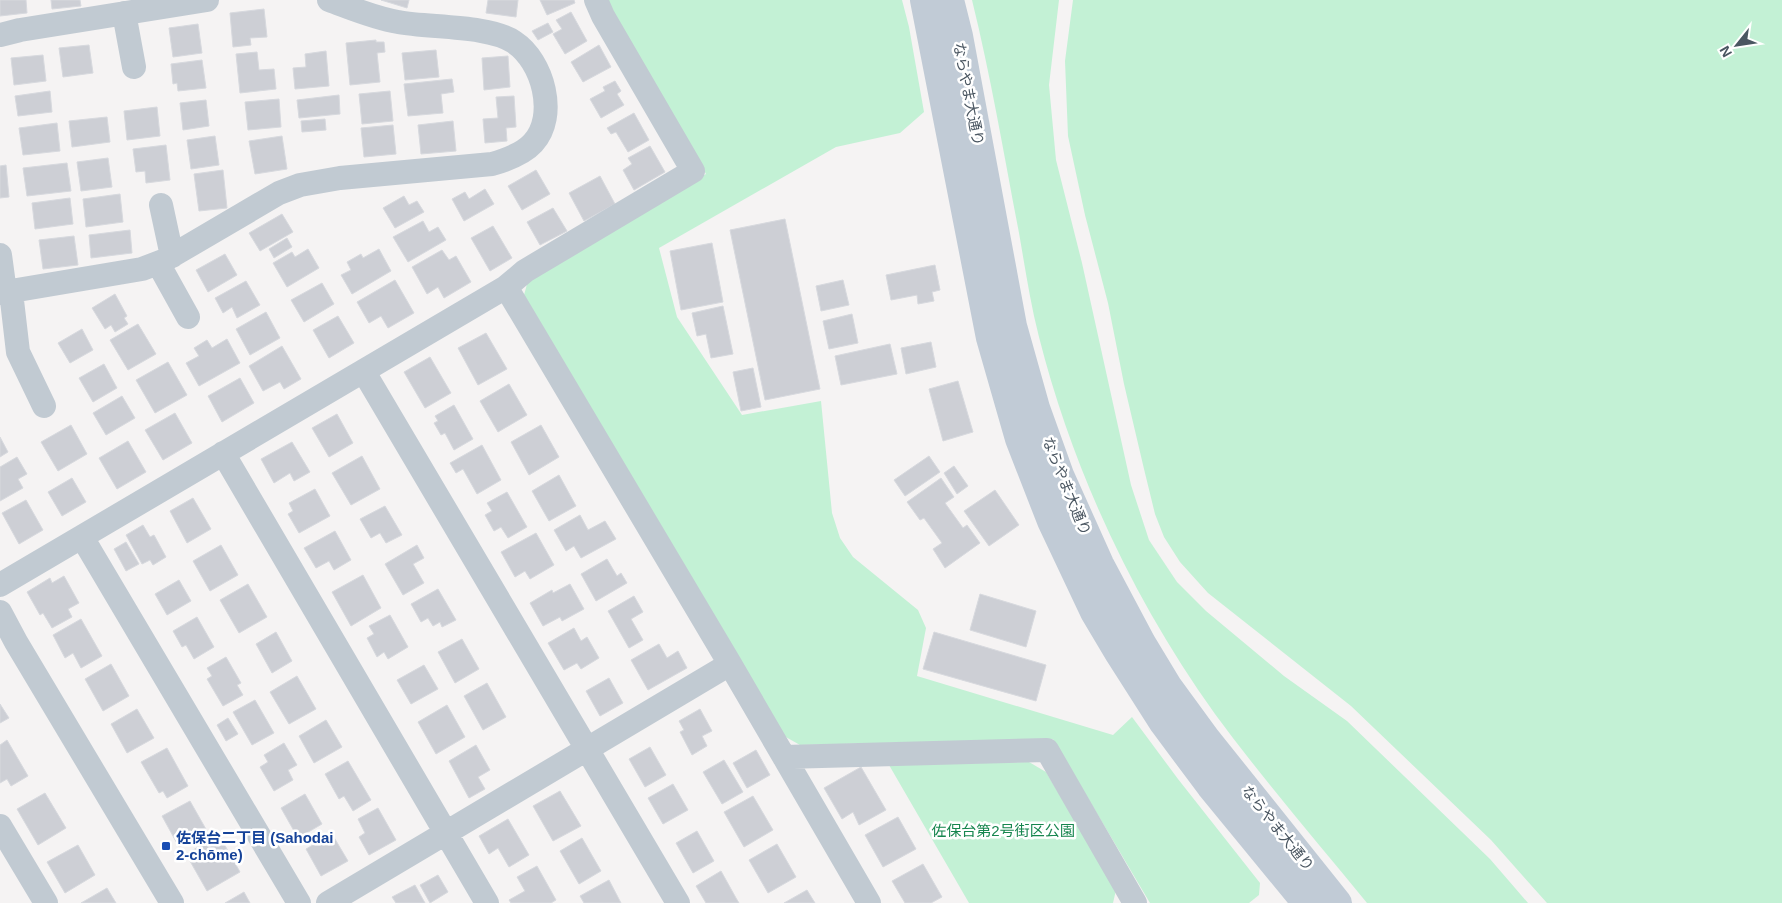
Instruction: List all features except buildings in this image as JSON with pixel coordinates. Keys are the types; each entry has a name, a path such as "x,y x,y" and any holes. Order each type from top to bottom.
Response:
{"street":[{"path":"0,35 129,8 207,0"},
{"path":"5,292 142,269 165,260 279,193 300,185 340,178 492,164 507,160 532,144 542,128 545,104 542,85 532,58 514,41 491,32 397,22 361,12 329,0"},
{"path":"0,585 224,452 364,372 506,287 525,271 693,171 596,0"},
{"name":"ならやま大通り","path":"924,0 990,338 1019,439 1051,521 1094,612 1163,723 1210,786 1313,898"},
{"name":"ならやま大通り","path":"950,0 959,36 1013,326 1036,408 1060,475 1100,564 1142,643 1168,686 1206,738 1313,898"},
{"path":"129,8 134,67"},
{"path":"161,205 165,260 188,317"},
{"path":"0,255 5,292 18,352 44,406"},
{"path":"506,287 730,664 869,903"},
{"path":"364,372 678,903"},
{"path":"224,452 487,903"},
{"path":"82,537 299,903"},
{"path":"0,612 172,903"},
{"path":"328,903 730,664"},
{"path":"784,757 1047,750 1134,903"},
{"path":"0,826 46,903"}],"green space":[{"path":"606,0 902,0 909,27 924,112 900,133 836,147 659,248 677,317 742,415 821,401 832,513 840,538 853,557 918,610 926,628 917,676 1113,735 1132,717 1260,883 1259,895 1249,903 1150,903 1053,739 800,745 784,736 524,295 529,277 706,174"},
{"path":"972,0 1059,0 1049,85 1056,160 1082,263 1131,485 1149,540 1177,582 1206,611 1284,676 1347,721 1490,859 1528,903 1367,903 1233,738 1186,671 1158,626 1109,533 1069,437 1053,387 1033,311 997,116"},
{"path":"1073,0 1782,0 1782,903 1547,903 1491,840 1351,706 1208,593 1180,562 1164,537 1155,514 1124,384 1108,303 1085,215 1068,136 1065,61"},
{"name":"佐保台第2号街区公園","path":"1029,762 1046,772 1116,890 1113,903 969,903 889,765"}],"place":[{"name":"佐保台二丁目 (Sahodai 2-chōme)","path":"166,846"}]}
